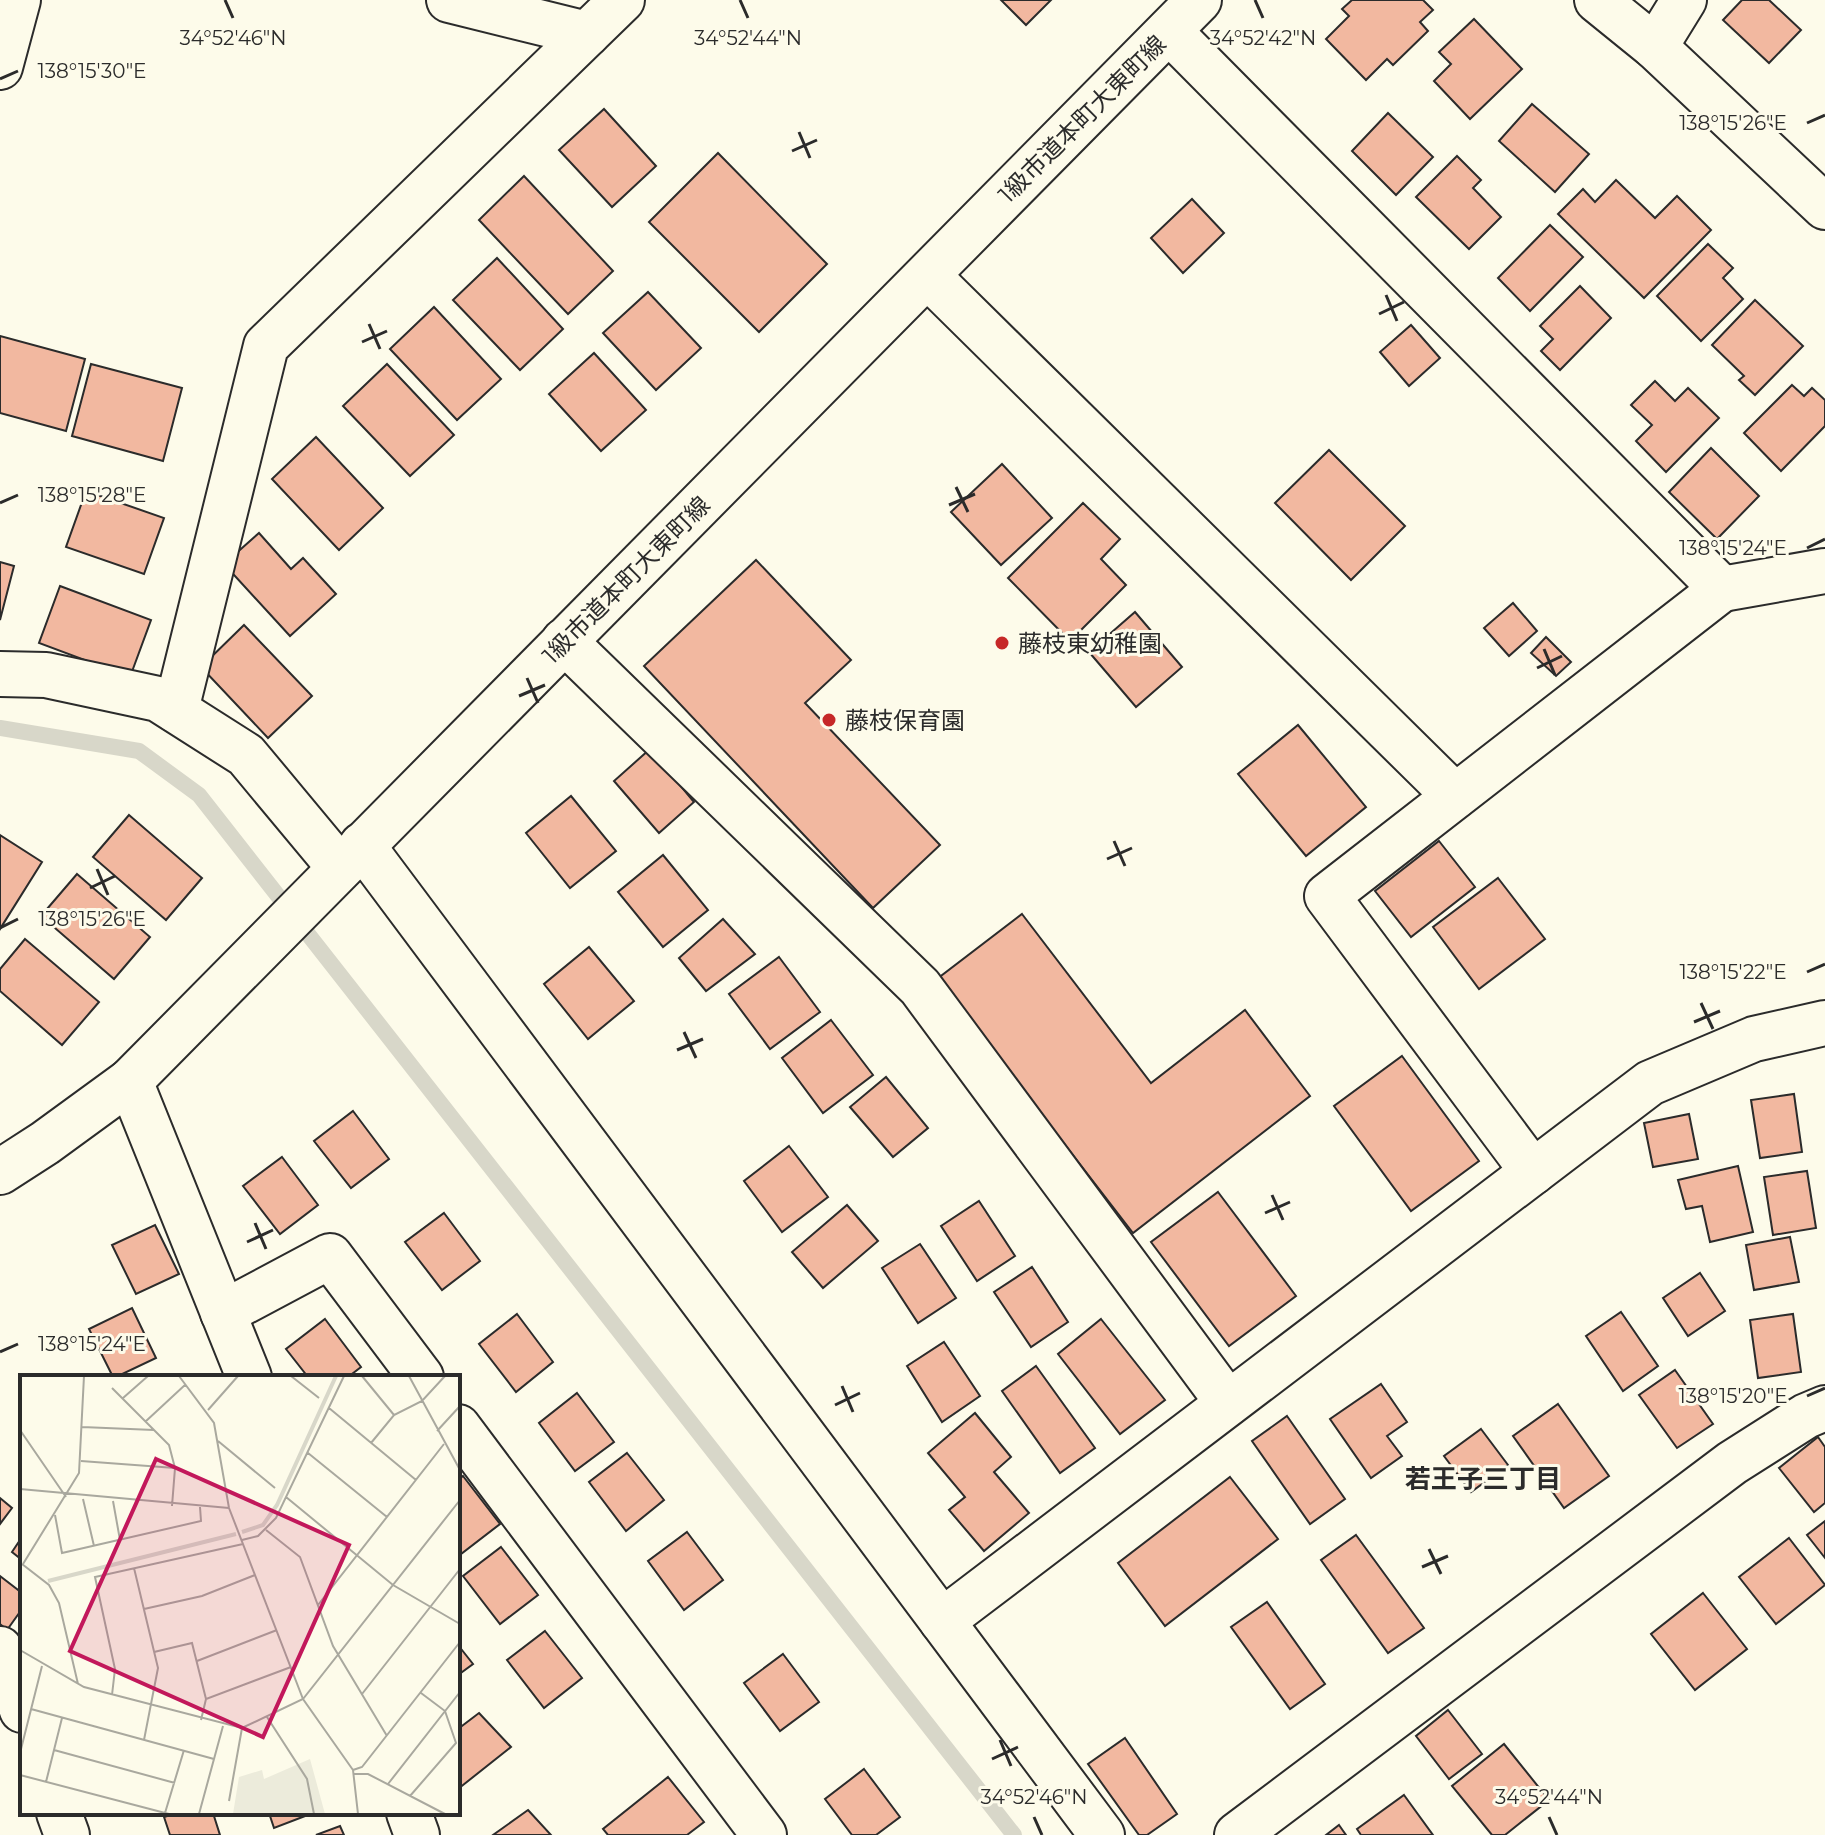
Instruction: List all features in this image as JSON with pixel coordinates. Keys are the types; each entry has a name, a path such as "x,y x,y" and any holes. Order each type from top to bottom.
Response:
{"street":[{"path":"0,67 18,0"},
{"path":"449,0 587,34"},
{"path":"176,710 266,346 622,0"},
{"name":"1級市道本町大東町線","path":"0,1172 130,1081 1199,0"},
{"path":"1597,0 1655,47 1825,207"},
{"path":"1655,47 1684,0"},
{"path":"1169,31 1722,589"},
{"path":"928,276 1455,796"},
{"path":"1533,1172 1327,896 1722,589 1825,571"},
{"path":"564,641 920,987 1228,1403"},
{"path":"0,674 46,675 158,699 246,755 351,857 942,1621 1102,1835"},
{"path":"942,1621 1650,1083 1754,1039 1825,1023"},
{"path":"130,1081 248,1375"},
{"path":"223,1313 330,1256 419,1375"},
{"path":"1237,1835 1732,1463 1806,1416 1825,1408"},
{"path":"460,1430 761,1834"},
{"path":"20,1642 0,1648 20,1704"},
{"path":"60,1815 67,1835"},
{"path":"410,1815 417,1835"}],"building":[{"path":"1001,0 1051,0 1026,25"},
{"path":"1352,0 1423,0 1433,10 1420,22 1428,31 1393,65 1387,59 1366,80 1326,39 1349,16 1342,9"},
{"path":"1742,0 1769,0 1801,30 1769,63 1723,20"},
{"path":"1474,19 1522,69 1470,119 1434,81 1451,64 1439,52"},
{"path":"1532,104 1589,154 1555,192 1499,141"},
{"path":"604,109 656,166 612,207 559,150"},
{"path":"1388,113 1433,157 1396,195 1352,151"},
{"path":"718,153 827,264 759,332 649,222"},
{"path":"1457,156 1481,180 1473,188 1501,217 1469,249 1416,197"},
{"path":"524,176 613,271 568,314 479,220"},
{"path":"1616,180 1655,218 1677,196 1711,230 1644,298 1558,214 1583,189 1595,202"},
{"path":"1192,199 1224,233 1183,273 1151,238"},
{"path":"1550,225 1583,257 1530,311 1498,278"},
{"path":"1708,244 1733,268 1723,278 1743,299 1701,341 1657,296"},
{"path":"497,258 563,329 520,370 453,300"},
{"path":"1580,286 1611,318 1560,370 1541,351 1553,339 1540,326"},
{"path":"648,292 701,348 656,390 603,333"},
{"path":"1755,300 1803,346 1755,395 1739,380 1744,376 1712,345"},
{"path":"434,307 501,379 457,420 390,349"},
{"path":"1411,325 1440,358 1409,386 1380,352"},
{"path":"0,336 85,359 66,431 0,413"},
{"path":"594,353 646,410 601,451 549,394"},
{"path":"91,364 182,388 163,461 72,436"},
{"path":"387,364 454,435 410,476 343,406"},
{"path":"1655,381 1675,401 1688,388 1719,418 1666,472 1636,441 1652,425 1631,405"},
{"path":"1792,385 1804,396 1812,388 1825,400 1825,426 1781,471 1744,433"},
{"path":"316,437 383,508 339,550 272,479"},
{"path":"1711,448 1759,496 1717,539 1669,492"},
{"path":"1329,450 1405,526 1351,580 1275,503"},
{"path":"1002,464 1052,518 1001,565 951,512"},
{"path":"86,491 164,518 144,574 66,547"},
{"path":"1083,503 1120,539 1101,559 1126,585 1070,641 1008,578"},
{"path":"259,533 291,569 303,558 336,594 290,636 224,564"},
{"path":"756,560 851,660 805,703 940,845 873,908 644,666"},
{"path":"0,562 14,566 0,620"},
{"path":"60,586 151,620 130,677 39,643"},
{"path":"1513,603 1537,631 1509,656 1484,628"},
{"path":"1135,612 1182,667 1136,707 1089,652"},
{"path":"244,625 312,696 268,738 201,667"},
{"path":"1546,637 1571,662 1556,676 1531,653"},
{"path":"1298,725 1366,807 1306,856 1238,774"},
{"path":"650,749 694,802 659,833 614,781"},
{"path":"571,796 616,851 570,888 526,833"},
{"path":"129,815 202,878 166,920 93,857"},
{"path":"0,835 42,862 0,929"},
{"path":"1439,841 1475,887 1411,937 1375,891"},
{"path":"663,855 708,910 663,947 618,892"},
{"path":"77,874 150,937 114,979 41,916"},
{"path":"1498,878 1545,939 1479,989 1433,927"},
{"path":"1022,914 1151,1083 1245,1010 1310,1096 1133,1233 937,979"},
{"path":"723,919 755,954 706,991 679,958"},
{"path":"25,939 99,1002 62,1045 0,991 0,969"},
{"path":"589,947 634,1001 588,1039 544,984"},
{"path":"779,957 820,1012 770,1049 729,994"},
{"path":"831,1020 873,1075 823,1113 782,1058"},
{"path":"1402,1056 1479,1161 1411,1211 1334,1106"},
{"path":"886,1077 928,1128 893,1157 850,1107"},
{"path":"1794,1094 1802,1152 1760,1158 1751,1100"},
{"path":"353,1111 389,1159 351,1188 314,1141"},
{"path":"1689,1114 1698,1159 1653,1167 1644,1123"},
{"path":"789,1146 828,1197 782,1232 744,1181"},
{"path":"282,1157 318,1205 280,1234 243,1186"},
{"path":"1738,1166 1753,1232 1710,1242 1702,1206 1686,1209 1678,1180"},
{"path":"1807,1171 1816,1228 1773,1235 1764,1177"},
{"path":"1218,1192 1296,1296 1229,1346 1151,1242"},
{"path":"979,1201 1015,1256 977,1281 941,1226"},
{"path":"847,1205 878,1241 823,1288 792,1252"},
{"path":"444,1213 480,1261 442,1290 405,1242"},
{"path":"155,1225 179,1274 136,1294 112,1245"},
{"path":"1790,1237 1799,1282 1754,1290 1746,1245"},
{"path":"920,1244 956,1298 918,1323 882,1268"},
{"path":"1032,1267 1068,1322 1031,1347 994,1292"},
{"path":"1700,1273 1725,1311 1688,1336 1663,1298"},
{"path":"132,1308 156,1358 120,1375 112,1375 89,1329"},
{"path":"1621,1312 1658,1366 1623,1391 1586,1336"},
{"path":"517,1314 553,1362 516,1392 479,1344"},
{"path":"1793,1314 1801,1372 1758,1378 1750,1320"},
{"path":"325,1319 361,1367 351,1375 306,1375 286,1349"},
{"path":"1101,1319 1165,1400 1120,1434 1058,1354"},
{"path":"944,1342 980,1396 942,1422 907,1366"},
{"path":"1036,1366 1095,1448 1060,1473 1002,1391"},
{"path":"1675,1370 1713,1424 1677,1448 1639,1395"},
{"path":"1381,1384 1407,1422 1387,1436 1402,1456 1371,1478 1330,1419"},
{"path":"577,1393 614,1442 575,1471 539,1423"},
{"path":"1558,1404 1609,1476 1564,1508 1513,1436"},
{"path":"975,1413 1011,1457 994,1472 1029,1513 984,1551 949,1510 965,1497 928,1453"},
{"path":"1287,1416 1345,1499 1310,1524 1252,1441"},
{"path":"1481,1429 1508,1465 1471,1492 1444,1456"},
{"path":"1818,1437 1825,1447 1825,1503 1814,1512 1779,1468"},
{"path":"627,1453 664,1500 626,1531 589,1482"},
{"path":"463,1476 500,1524 461,1554 460,1553 460,1478"},
{"path":"1230,1477 1278,1539 1165,1626 1118,1563"},
{"path":"0,1498 12,1508 0,1524"},
{"path":"1825,1521 1825,1558 1807,1535"},
{"path":"687,1532 723,1580 684,1610 648,1561"},
{"path":"1356,1535 1424,1628 1388,1653 1321,1560"},
{"path":"1789,1538 1825,1585 1776,1624 1739,1577"},
{"path":"20,1540 20,1558 12,1552"},
{"path":"501,1547 538,1595 500,1624 463,1576"},
{"path":"0,1576 20,1591 20,1612 7,1630 0,1624"},
{"path":"1703,1593 1747,1649 1695,1690 1651,1634"},
{"path":"1267,1602 1325,1684 1290,1709 1231,1627"},
{"path":"545,1631 582,1678 544,1708 507,1660"},
{"path":"460,1648 473,1664 460,1674"},
{"path":"783,1654 819,1702 780,1731 744,1683"},
{"path":"1448,1710 1482,1754 1449,1779 1416,1736"},
{"path":"479,1713 511,1747 460,1787 460,1727"},
{"path":"1125,1738 1177,1814 1147,1835 1139,1835 1088,1764"},
{"path":"1504,1744 1549,1800 1505,1835 1492,1835 1452,1786"},
{"path":"864,1769 900,1817 876,1835 852,1835 825,1799"},
{"path":"668,1777 704,1822 687,1835 608,1835 603,1829"},
{"path":"1404,1795 1433,1835 1361,1835 1357,1829"},
{"path":"528,1810 551,1835 493,1835"},
{"path":"214,1815 220,1835 170,1835 164,1817"},
{"path":"270,1815 308,1815 274,1828"},
{"path":"1339,1825 1346,1835 1326,1835"},
{"path":"340,1826 344,1835 316,1835"}],"waterway":[{"path":"0,728 139,751 199,795 1014,1835"}],"place":[{"name":"藤枝東幼稚園","path":"1002,643"},
{"name":"藤枝保育園","path":"829,720"}],"district":[{"name":"若王子三丁目","path":"1483,1479"}]}
